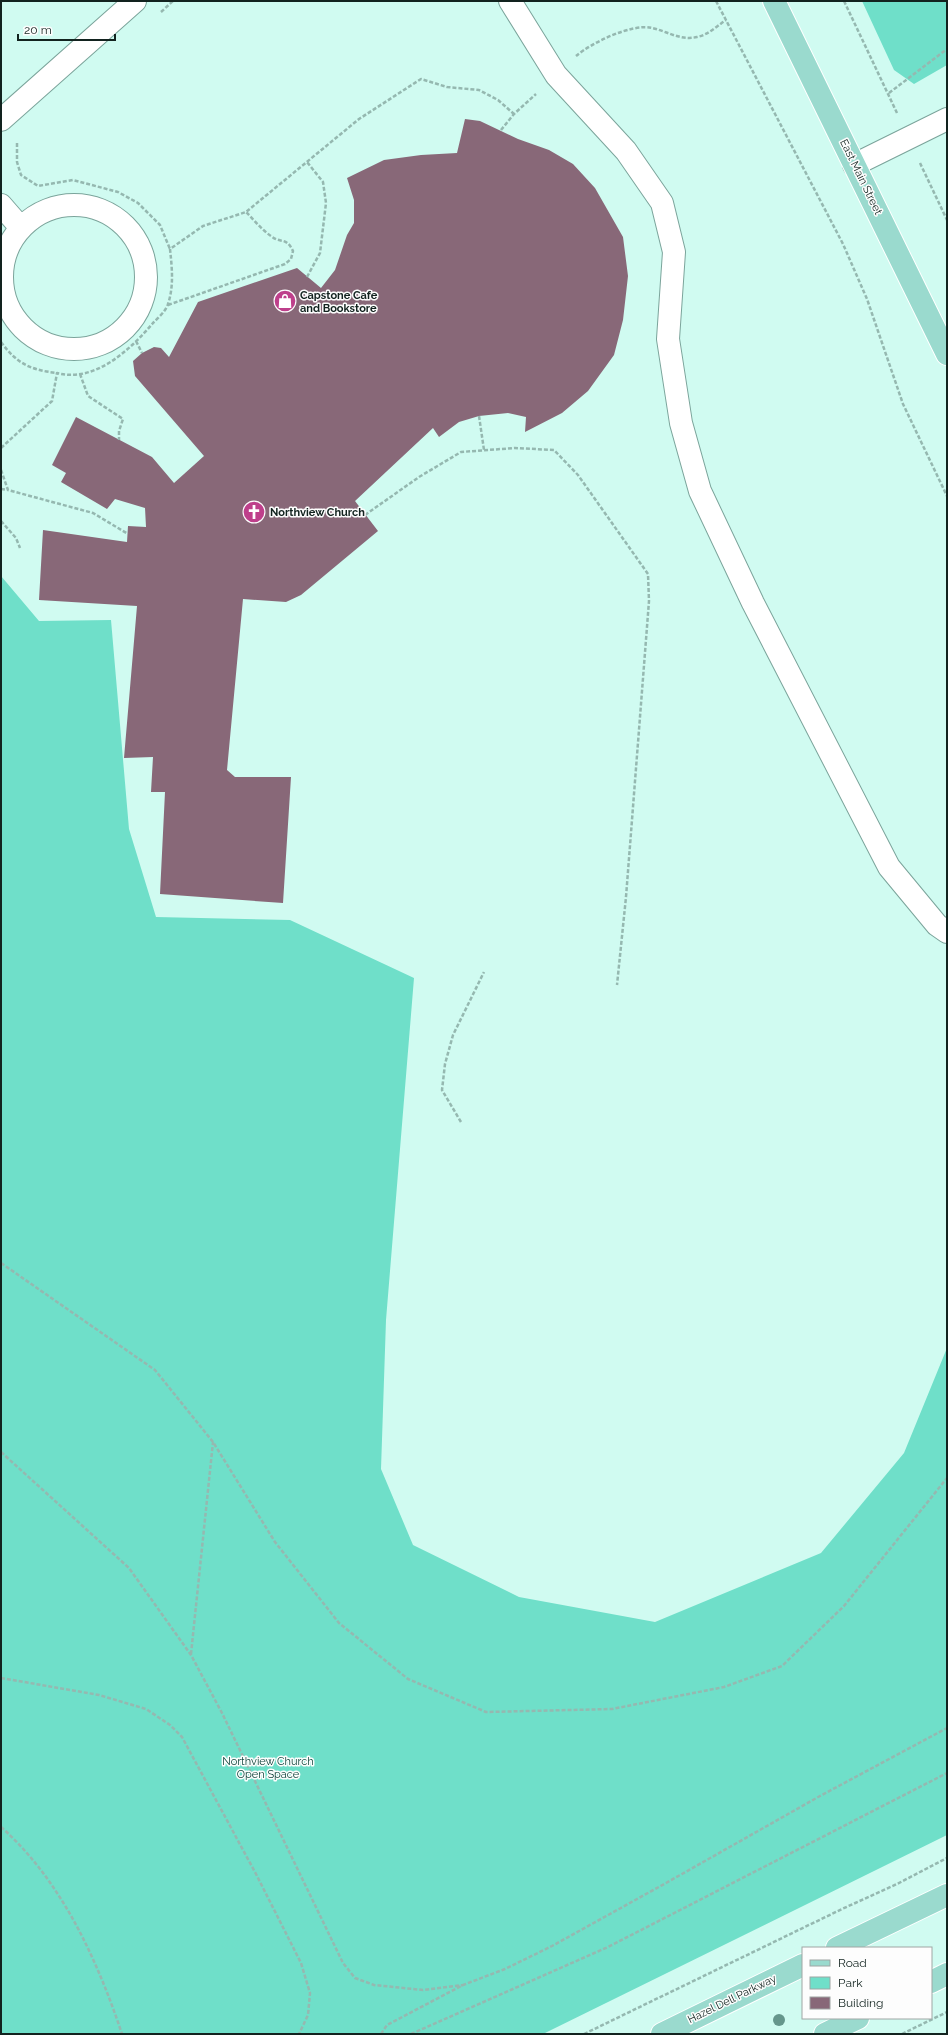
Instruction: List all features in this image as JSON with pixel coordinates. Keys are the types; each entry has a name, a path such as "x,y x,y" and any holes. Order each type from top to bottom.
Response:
{"main road":[{"name":"East Main Street","path":"774,1 947,354"},
{"path":"839,1947 947,1895"},
{"name":"Hazel Dell Parkway","path":"662,2034 802,1964"},
{"path":"932,1982 947,1974"},
{"path":"825,2034 856,2019"}],"street":[{"path":"1,120 135,1"},
{"path":"513,2 556,75 626,151 662,203 674,252 668,339 681,423 700,491 753,603 889,867 937,925 947,932"},
{"path":"854,165 947,119"},
{"path":"1,205 21,228"},
{"path":"65,205 90,206 113,216 122,224 131,233 143,255 146,280 141,304 128,326 110,340 89,348 66,348 44,343 26,330 12,312 3,291 2,268 8,247 21,228 41,212 65,205"}],"path":[{"path":"156,16 173,1"},
{"path":"716,1 843,244 867,299 903,404 947,496"},
{"path":"501,130 514,114 584,49 614,34 651,27 674,36 696,38 706,34 726,20"},
{"path":"889,93 947,48"},
{"path":"170,249 203,226 246,212 359,119 421,79 447,87 479,90 498,100 514,114"},
{"path":"18,138 17,162 22,176 38,186 73,180 118,192 138,204 160,225 170,249 173,278 168,305"},
{"path":"307,162 323,182 326,203 320,253 307,277"},
{"path":"1,342 18,361 36,370 68,376 90,373 121,355 136,341 168,305 284,264 291,259 293,251 290,244 285,240 272,238 246,212"},
{"path":"136,341 142,353"},
{"path":"1,448 52,401 58,373"},
{"path":"80,374 88,396 123,419 119,431 119,440"},
{"path":"479,416 484,450"},
{"path":"365,515 419,477 461,452 514,448 554,450 578,475 648,574 649,601 626,898 617,985"},
{"path":"1,470 8,490"},
{"path":"1,489 93,512 128,534"},
{"path":"1,521 16,538 20,548"},
{"path":"461,1122 442,1090 445,1064 453,1035 484,972"},
{"path":"1,1263 155,1370 213,1442 275,1542 339,1623 408,1679 486,1712 612,1709 724,1687 782,1666 844,1606 947,1478"},
{"path":"191,1655 213,1442"},
{"path":"1,1452 129,1568 191,1655 222,1713 343,1963 355,1978 374,1985 423,1990 463,1986"},
{"path":"1,1678 99,1695 146,1709 170,1725 182,1738 256,1874 301,1963 310,1993 308,2015 299,2034"},
{"path":"381,2034 387,2025 463,1986 505,1969 552,1946 666,1884 820,1796 947,1728"},
{"path":"411,2034 608,1947 947,1773"},
{"path":"1,1827 18,1843 39,1868 59,1896 87,1947 110,1998 122,2034"},
{"path":"584,2034 842,1909 897,1884 947,1858"},
{"path":"902,2034 947,2012"}],"green space":[{"path":"862,1 947,1 947,65 914,84 894,70"},
{"name":"Northview Church Open Space","path":"1,576 39,621 111,620 129,829 156,917 290,920 414,978 386,1320 381,1469 413,1545 519,1597 655,1622 821,1553 904,1453 947,1348 947,1835 543,2034 1,2034"}],"building":[{"name":"Northview Church","path":"465,119 480,121 518,139 549,150 573,164 595,188 623,237 628,276 623,320 614,355 588,391 562,413 525,432 526,417 508,413 479,416 459,422 439,437 433,428 355,501 378,531 301,595 286,602 243,599 227,770 235,777 291,777 283,903 160,894 165,792 151,792 153,757 124,758 137,606 39,600 43,530 127,542 128,526 146,527 145,508 115,499 107,509 61,482 66,473 52,465 76,417 152,457 174,483 204,456 135,376 133,361 142,353 154,347 161,348 169,357 198,302 297,268 321,288 335,270 347,235 354,223 354,200 347,178 384,160 421,155 457,153"}],"place":[{"name":"Capstone Cafe and Bookstore","path":"285,301"},
{"name":"Northview Church","path":"254,512"}]}
